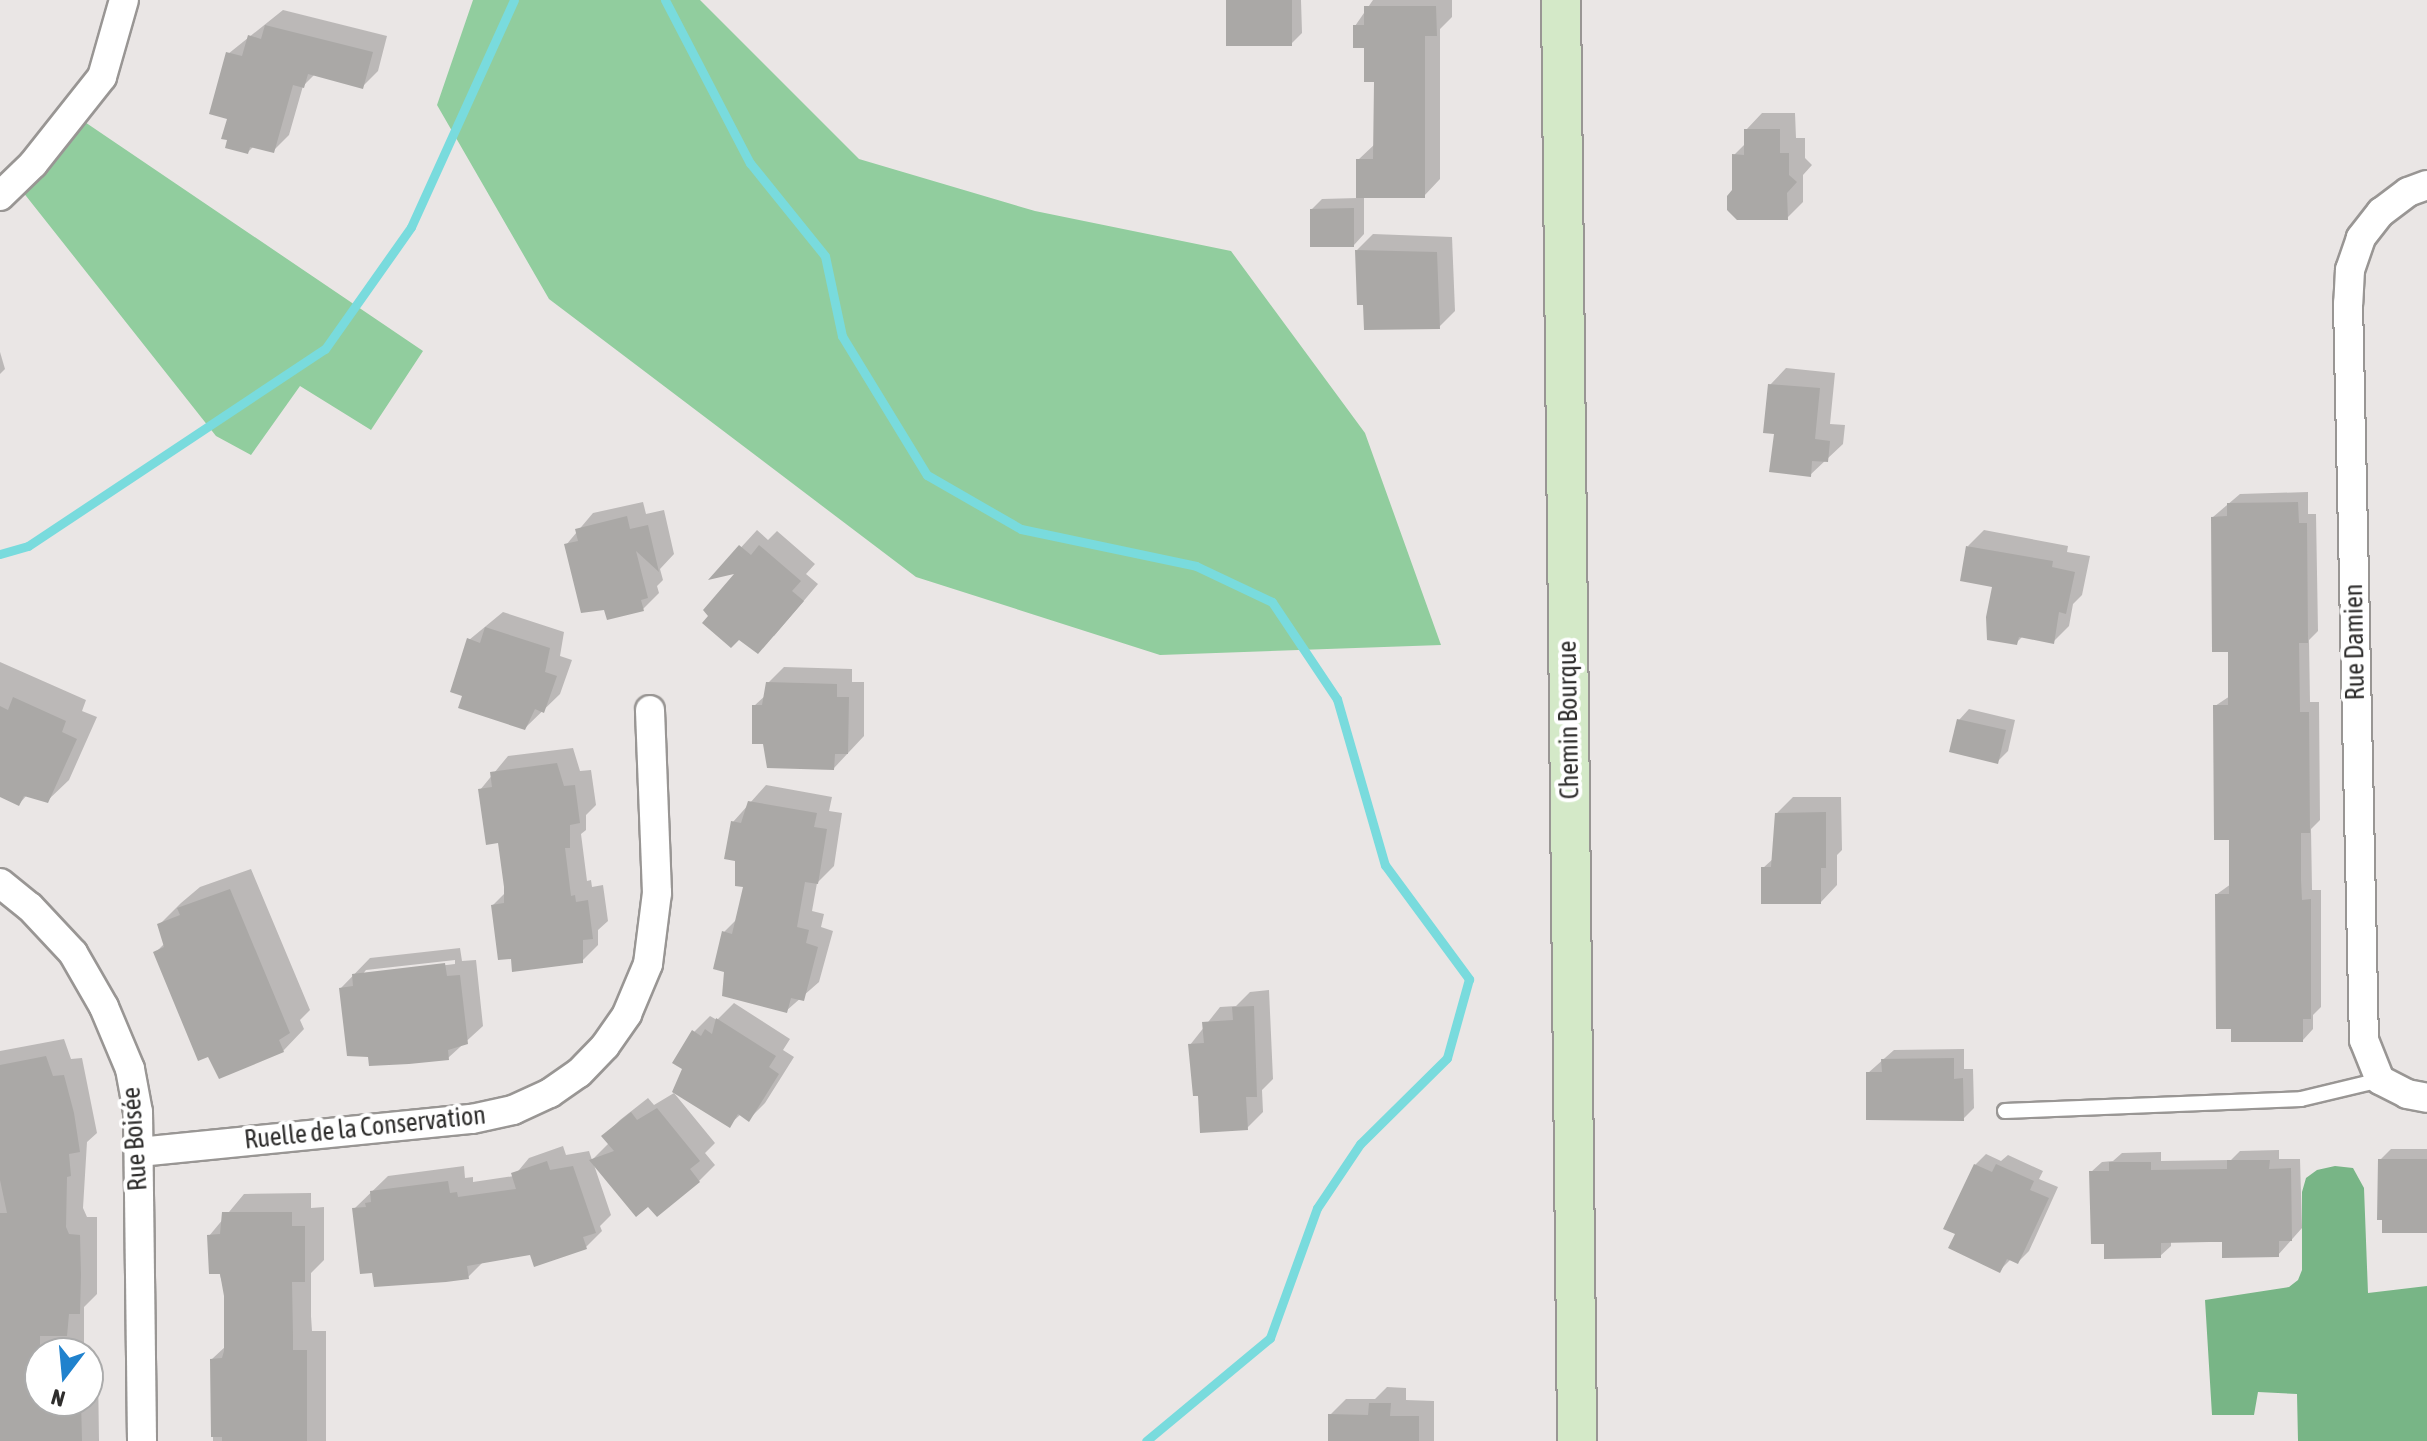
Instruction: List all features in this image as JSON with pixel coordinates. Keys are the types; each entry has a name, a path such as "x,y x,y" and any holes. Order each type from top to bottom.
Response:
{"street":[{"path":"0,196 33,164 102,77 124,0"},
{"name":"Chemin Bourque","path":"1561,0 1577,1441"},
{"name":"Rue Damien","path":"2380,1080 2364,1040 2348,303 2350,270 2361,238 2381,212 2408,192 2427,185"},
{"name":"Ruelle de la Conservation","path":"139,1152 472,1119 513,1110 550,1093 579,1073 605,1046 627,1014 648,964 657,893 650,710"},
{"name":"Rue Boisée","path":"0,883 30,907 73,953 104,1007 130,1069 138,1112 142,1441"},
{"path":"2380,1080 2407,1094 2427,1098"}],"lane":[{"path":"2005,1111 2301,1099 2380,1080"}],"green space":[{"path":"473,0 700,0 859,159 1035,211 1231,251 1365,433 1441,645 1160,655 916,577 549,299 437,105"},
{"path":"73,114 423,351 371,430 300,386 251,455 216,436 15,182"},
{"path":"2335,1166 2353,1168 2364,1188 2368,1293 2427,1286 2427,1441 2298,1441 2297,1394 2258,1392 2254,1415 2212,1415 2205,1300 2289,1287 2298,1280 2302,1270 2302,1192 2306,1178 2317,1170"}],"building":[{"path":"1226,0 1292,0 1292,46 1226,46"},
{"path":"1364,6 1436,6 1437,36 1425,36 1425,198 1356,198 1356,159 1373,159 1374,82 1364,82 1364,48 1353,48 1353,25 1364,25"},
{"path":"265,25 373,52 363,89 308,74 304,88 293,85 274,153 250,147 248,154 225,148 227,140 221,139 227,119 209,114 226,52 242,56 248,35 261,39"},
{"path":"1744,129 1780,129 1780,153 1789,153 1789,175 1797,182 1787,193 1788,220 1737,220 1727,210 1727,196 1732,190 1732,154 1744,155"},
{"path":"1354,208 1354,247 1310,247 1310,209"},
{"path":"1355,250 1437,252 1440,329 1364,330 1363,305 1357,305"},
{"path":"1768,384 1820,388 1815,439 1830,441 1828,462 1812,461 1811,477 1769,472 1774,434 1763,433"},
{"path":"2298,502 2299,523 2307,523 2308,643 2299,643 2300,712 2309,712 2310,833 2301,833 2301,880 2302,900 2311,899 2311,1019 2303,1019 2303,1042 2231,1042 2231,1029 2216,1029 2215,894 2229,894 2229,840 2214,840 2213,705 2228,705 2228,652 2212,652 2211,517 2227,516 2227,503"},
{"path":"627,516 630,529 648,525 659,572 636,551 648,598 641,600 644,611 607,620 604,610 581,613 564,544 578,541 575,529"},
{"path":"739,545 751,555 759,545 801,581 792,591 804,601 758,654 739,640 731,648 702,623 708,616 703,610 734,574 708,580"},
{"path":"1966,546 2053,561 2052,567 2075,572 2066,614 2059,612 2054,644 2019,637 2017,645 1987,640 1986,617 1992,587 1960,581"},
{"path":"485,627 550,648 545,672 557,676 544,713 535,709 525,730 458,708 462,696 450,692 467,638 480,643"},
{"path":"766,682 837,684 837,697 849,697 848,754 835,754 834,770 767,768 763,744 752,744 752,705 762,705"},
{"path":"13,697 66,721 62,732 77,739 48,803 24,796 19,806 0,797 0,706 8,710"},
{"path":"1957,719 2006,730 1998,764 1949,752"},
{"path":"557,763 564,786 575,785 580,823 570,825 570,848 565,848 571,896 575,895 576,902 588,900 593,939 583,940 583,963 512,972 511,959 498,960 491,905 504,903 504,887 498,843 486,845 478,789 492,787 490,772"},
{"path":"748,801 817,813 814,827 827,829 818,884 805,882 797,927 809,930 806,943 818,947 804,1001 791,998 787,1013 722,996 724,972 713,969 722,931 732,934 743,887 735,886 735,861 724,859 731,821 741,823"},
{"path":"1826,812 1826,868 1821,868 1821,904 1761,904 1761,867 1771,867 1775,813"},
{"path":"230,889 290,1033 279,1040 284,1052 219,1079 208,1057 198,1061 153,952 164,947 157,924 180,915 177,908"},
{"path":"445,963 447,976 460,975 468,1044 448,1050 449,1060 409,1064 369,1066 368,1057 347,1056 339,988 353,986 352,974"},
{"path":"1254,1006 1257,1097 1246,1097 1248,1130 1200,1133 1198,1096 1193,1096 1188,1044 1204,1043 1202,1022 1233,1020 1232,1007"},
{"path":"716,1018 776,1056 769,1067 779,1074 749,1122 738,1114 730,1128 672,1092 682,1069 672,1063 692,1030 701,1036 705,1029 712,1034"},
{"path":"46,1056 53,1076 64,1075 74,1113 80,1152 69,1154 71,1176 67,1177 66,1227 69,1234 80,1235 80,1314 69,1314 67,1336 24,1337 24,1417 81,1417 82,1441 0,1441 0,1213 7,1213 0,1180 0,1065"},
{"path":"1954,1058 1954,1079 1963,1078 1964,1121 1866,1120 1866,1072 1882,1072 1881,1059"},
{"path":"657,1108 700,1161 690,1169 700,1182 657,1217 648,1207 636,1217 589,1160 614,1151 601,1136 631,1112 637,1120"},
{"path":"2378,1159 2427,1159 2427,1233 2382,1233 2382,1220 2377,1220"},
{"path":"2227,1160 2270,1160 2269,1169 2291,1168 2292,1241 2279,1241 2279,1257 2222,1258 2222,1242 2209,1242 2161,1243 2161,1258 2104,1259 2104,1244 2091,1244 2089,1171 2109,1171 2109,1162 2151,1162 2151,1170 2227,1169"},
{"path":"547,1161 550,1170 573,1166 596,1233 583,1237 587,1249 534,1267 530,1255 467,1266 469,1279 446,1282 374,1287 372,1273 360,1274 352,1208 366,1207 365,1203 371,1202 370,1191 448,1181 450,1193 457,1192 458,1197 516,1189 511,1173"},
{"path":"1974,1164 1992,1172 1996,1164 2034,1181 2030,1190 2049,1198 2018,1264 2007,1259 2000,1273 1948,1248 1955,1234 1943,1229"},
{"path":"222,1212 292,1212 292,1226 305,1226 305,1282 292,1282 293,1350 307,1350 307,1441 222,1441 222,1437 211,1437 210,1359 222,1358 224,1351 224,1296 220,1274 209,1274 207,1235 220,1234"},
{"path":"1369,1403 1391,1403 1390,1416 1419,1416 1419,1441 1328,1441 1328,1414 1368,1415"}],"waterway":[{"path":"0,554 28,546 325,349 411,227 514,0"},
{"path":"665,0 750,163 825,256 842,336 927,475 1021,529 1196,566 1272,602 1337,699 1385,865 1469,979 1447,1058 1360,1144 1317,1208 1270,1338 1146,1441"}]}
